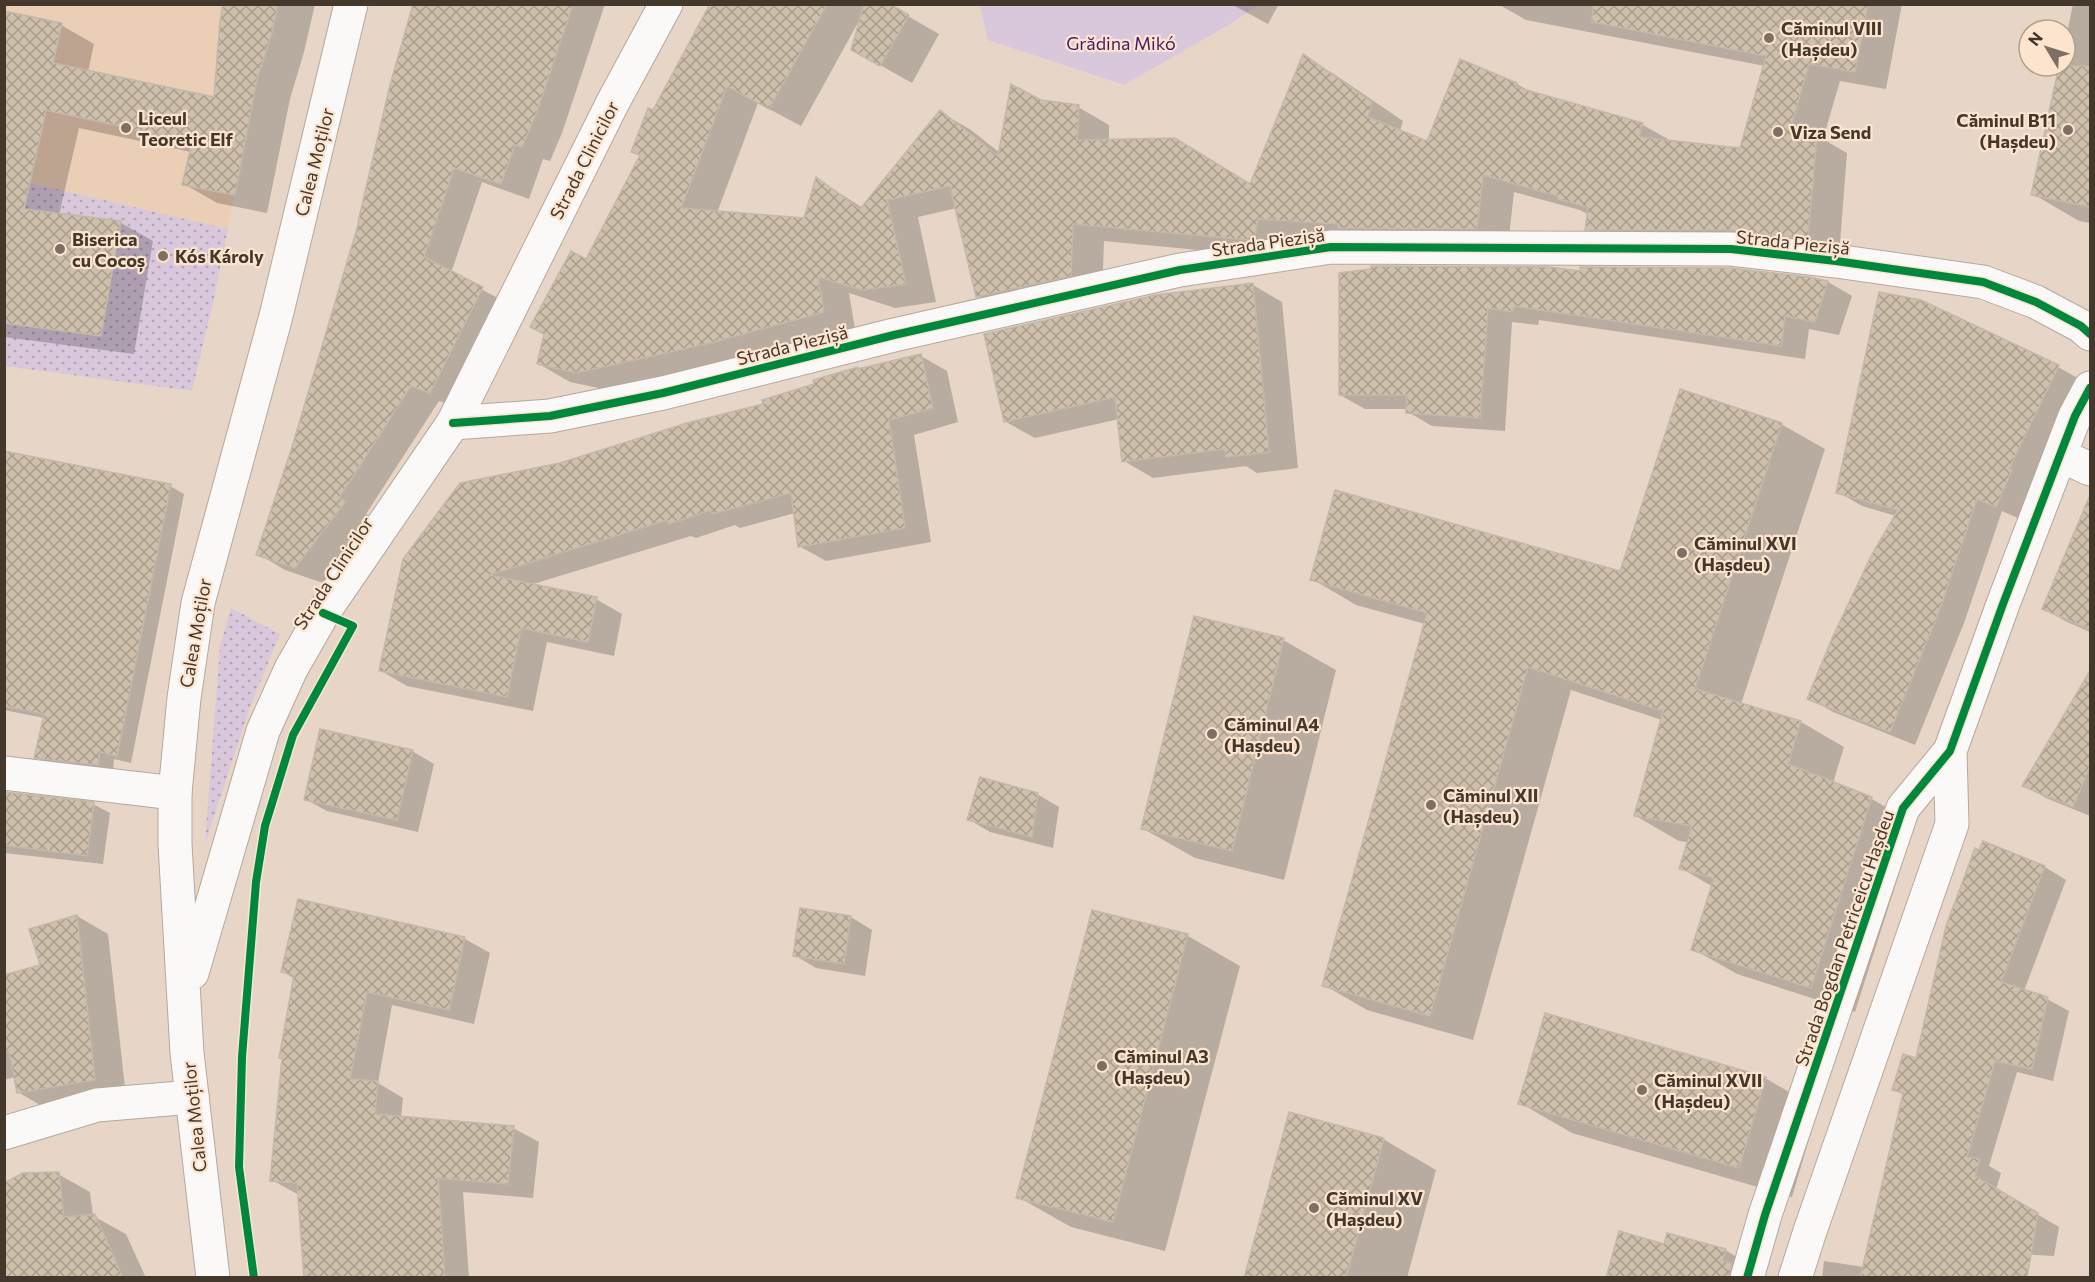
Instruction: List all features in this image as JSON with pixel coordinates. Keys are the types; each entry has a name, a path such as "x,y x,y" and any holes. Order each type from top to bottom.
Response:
{"street":[{"name":"Calea Moților","path":"213,1278 188,1053 175,844 175,793 184,698 198,603 276,316 351,4"},
{"name":"Strada Clinicilor","path":"185,995 263,731 277,697 319,619 453,423 612,104 666,4"},
{"name":"Strada Piezișă","path":"453,423 550,416 663,393 894,335 1180,270 1331,247 1731,249 1794,256 1983,282 2036,302 2081,326 2091,334"},
{"name":"Strada Bogdan Petriceicu Hașdeu","path":"1747,1278 1765,1215 1903,808 1950,751 2075,416 2091,388"},
{"path":"2060,455 2091,469"},
{"name":"Strada Bogdan Petriceicu Hașdeu","path":"1795,1278 1952,824 1950,751"},
{"path":"4,773 175,793"},
{"path":"4,1133 97,1105 192,1097"}],"shaded area":[{"name":"Liceul Teoretic Elf","path":"5,5 278,5 257,80 228,229 5,177"}],"green space":[{"name":"Grădina Mikó","path":"980,4 1258,5 1232,23 1124,85 988,40"},
{"path":"5,177 228,229 192,391 5,366"},
{"path":"231,608 280,634 250,707 205,844 220,646"}],"building":[{"path":"223,4 278,4 272,33 257,79 235,195 182,185 192,142 46,110 24,209 121,221 101,336 4,323 4,11 62,23 53,63 214,97"},
{"path":"413,4 573,4 535,117 522,147 515,145 501,184 454,168 424,257 483,287 430,393 411,386 339,498 346,501 295,568 256,555 291,450 359,222 390,85"},
{"path":"710,4 827,4 769,109 727,86 681,208 804,218 816,177 860,209 940,110 998,156 1011,84 1041,100 1079,105 1077,140 1175,138 1250,184 1303,54 1372,102 1368,117 1427,141 1460,59 1517,83 1516,87 1643,123 1639,137 1740,148 1766,56 1592,22 1593,4 1868,4 1855,72 1809,64 1791,127 1817,134 1808,239 1731,230 1585,230 1588,207 1483,175 1477,229 1338,228 1338,224 1258,219 1254,240 1250,240 1073,224 1071,276 976,297 950,186 887,200 906,284 862,290 818,277 824,312 710,343 576,373 537,364 544,334 530,327 571,251 586,259 640,155 631,152 648,108 653,110"},
{"path":"864,4 890,4 909,15 880,66 851,50"},
{"name":"Căminul B11 (Hașdeu)","path":"2077,66 2091,66 2091,207 2031,195 2056,78 2077,78"},
{"path":"1371,266 1549,267 1580,271 1580,267 1730,268 1828,281 1815,322 1785,316 1781,346 1514,306 1513,312 1488,308 1480,418 1406,413 1407,395 1339,395 1339,273 1371,269"},
{"path":"1253,283 1269,452 1226,457 1225,449 1122,462 1115,397 1004,422 984,334 1156,295"},
{"path":"1879,292 1921,300 2059,365 2009,469 2012,470 1996,507 1977,499 1940,609 1890,732 1807,699 1833,636 1872,554 1898,510 1836,493"},
{"path":"921,354 933,408 889,420 905,528 798,547 791,493 712,514 711,510 669,524 667,520 489,575 597,597 588,642 521,628 507,697 379,671 403,559 460,483 560,463 687,423 763,404 762,400 814,384 813,380 858,367 858,369"},
{"path":"1680,389 1782,423 1695,689 1801,721 1788,764 1872,797 1811,988 1691,950 1714,878 1679,869 1692,826 1634,816 1663,711 1528,667 1430,1016 1322,986 1427,613 1310,580 1335,490 1620,571"},
{"path":"4,451 171,484 117,756 100,752 98,765 34,758 44,714 4,706"},
{"path":"2091,495 2091,630 2042,609"},
{"name":"Căminul A4 (Hașdeu)","path":"1194,616 1284,638 1232,851 1141,829"},
{"path":"2091,669 2091,764 2073,807 2022,786"},
{"path":"320,729 413,750 397,820 304,800"},
{"path":"980,777 1038,793 1032,837 967,820"},
{"path":"4,792 94,802 87,856 4,845"},
{"path":"1983,841 2045,866 2001,982 2048,997 2032,1069 1995,1061 1967,1157 1980,1159 1975,1176 2038,1213 2027,1278 1860,1278 1903,1093 1892,1090 1903,1054 1916,1058 1946,926 1975,848 1979,850"},
{"path":"298,899 465,937 449,1010 367,992 350,1079 378,1081 375,1114 514,1126 508,1184 438,1178 445,1278 304,1278 297,1183 270,1181 282,1058 279,1058 294,975 281,972"},
{"path":"800,908 851,916 844,964 793,956"},
{"name":"Căminul A3 (Hașdeu)","path":"1092,910 1188,934 1113,1222 1016,1198"},
{"path":"77,915 95,1080 17,1093 9,1051 4,1052 4,975 40,965 29,929"},
{"name":"Căminul XVII (Hașdeu)","path":"1545,1013 1766,1077 1739,1168 1518,1104"},
{"name":"Căminul XV (Hașdeu)","path":"1289,1112 1384,1138 1346,1278 1244,1278"},
{"path":"59,1172 64,1217 95,1214 123,1278 4,1278 4,1183 23,1173"},
{"path":"1619,1231 1664,1244 1667,1233 1726,1249 1722,1261 1732,1263 1729,1278 1606,1278"}],"cycle path":[{"path":"453,423 550,416 663,393 894,335 1180,270 1331,247 1731,249 1836,261 1983,282 2036,302 2081,326 2090,334"},
{"path":"1747,1278 1765,1215 1903,808 1950,751 2075,416 2090,388"},
{"path":"254,1278 239,1167 242,1057 256,882 265,826 293,735 353,626 323,613"}],"place":[{"name":"Căminul VIII (Hașdeu)","path":"1769,38"},
{"name":"Liceul Teoretic Elf","path":"126,128"},
{"name":"Căminul B11 (Hașdeu)","path":"2068,130"},
{"name":"Viza Send","path":"1778,132"},
{"name":"Biserica cu Cocoș","path":"60,249"},
{"name":"Kós Károly","path":"163,256"},
{"name":"Căminul XVI (Hașdeu)","path":"1682,553"},
{"name":"Căminul A4 (Hașdeu)","path":"1212,734"},
{"name":"Căminul XII (Hașdeu)","path":"1431,805"},
{"name":"Căminul A3 (Hașdeu)","path":"1102,1066"},
{"name":"Căminul XVII (Hașdeu)","path":"1642,1090"},
{"name":"Căminul XV (Hașdeu)","path":"1314,1208"}]}
